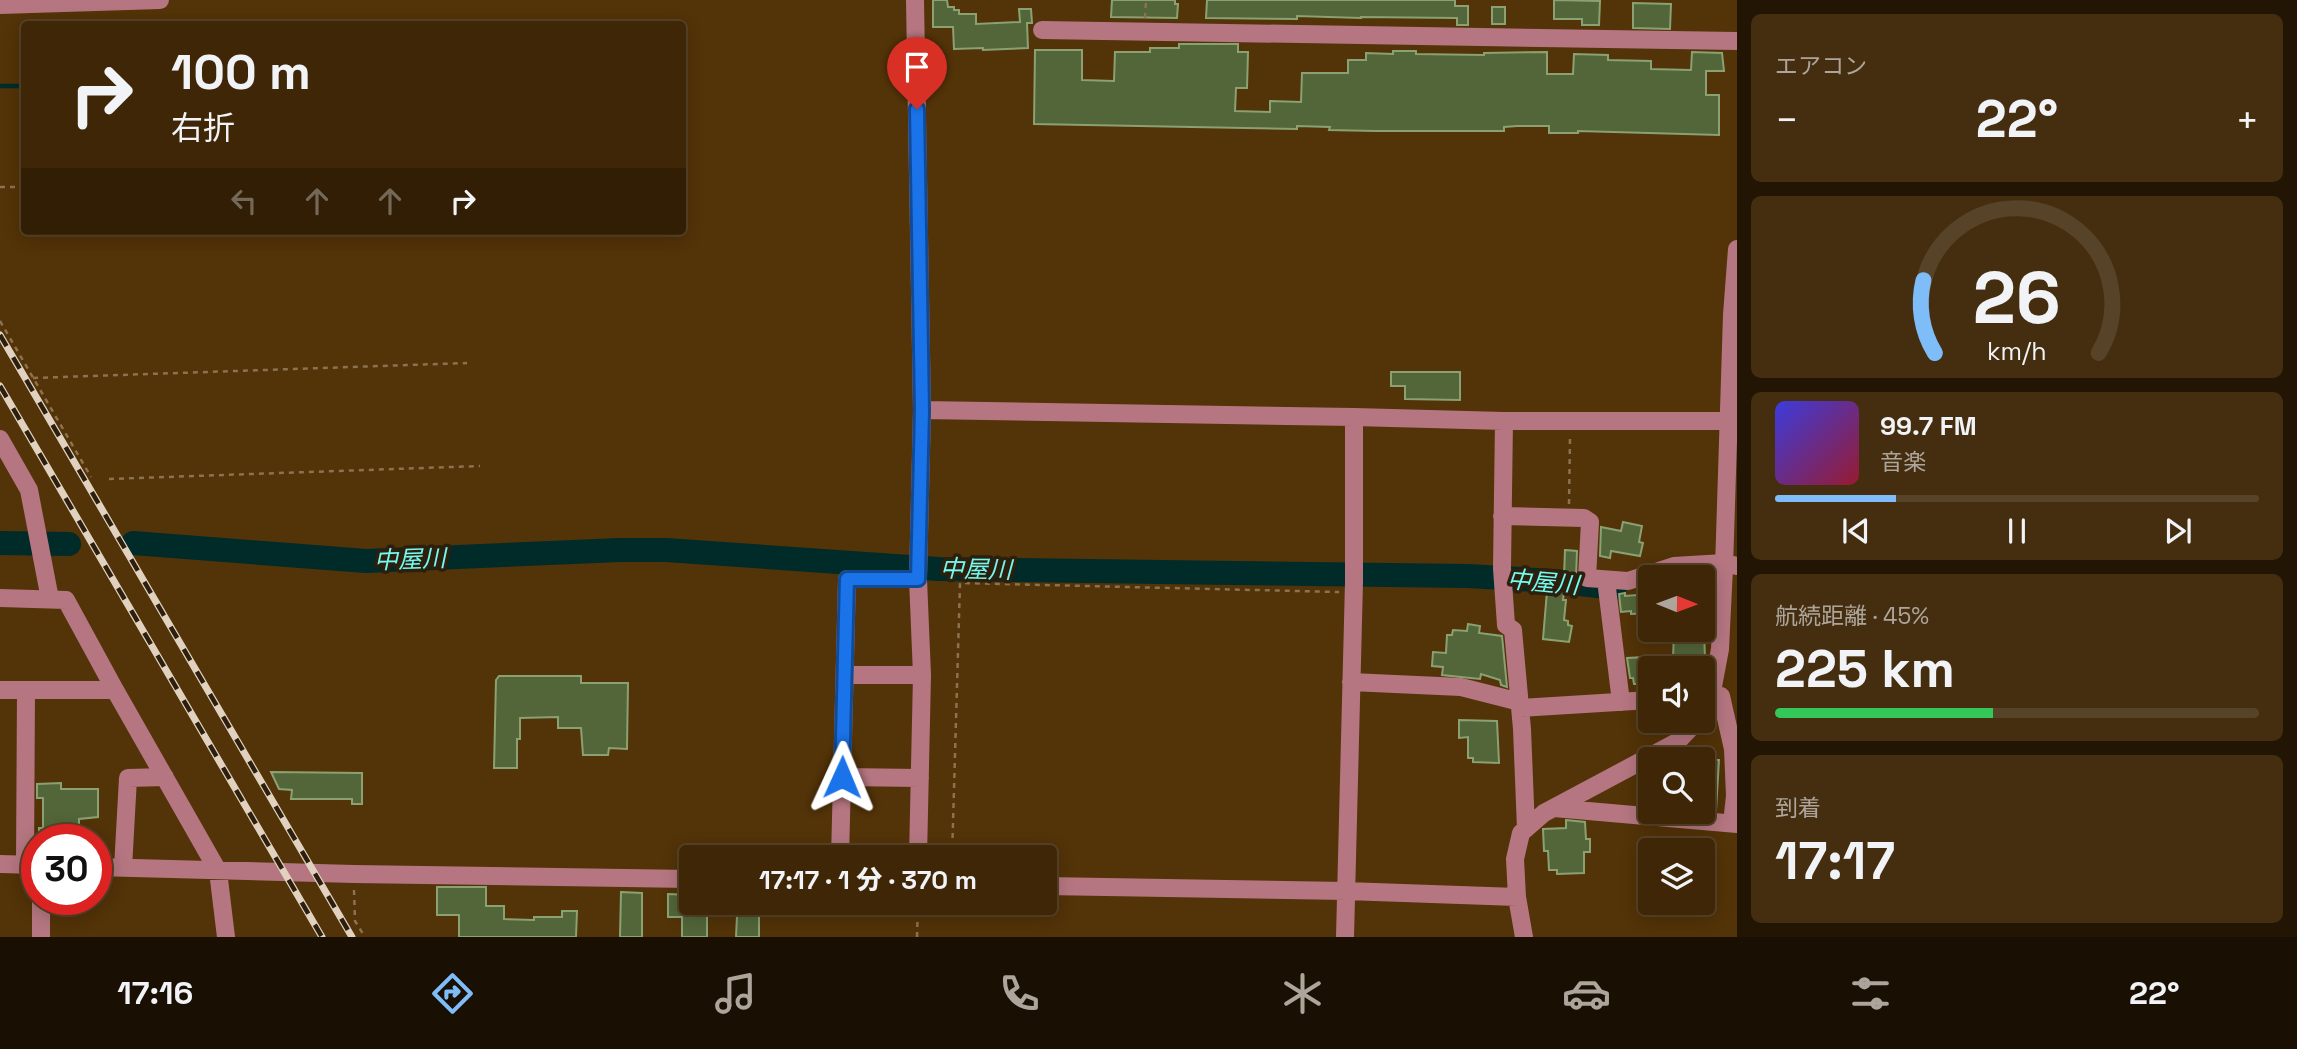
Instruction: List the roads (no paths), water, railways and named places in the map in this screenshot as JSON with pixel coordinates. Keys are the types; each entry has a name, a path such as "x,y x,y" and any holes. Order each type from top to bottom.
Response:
{"street":[{"path":"0,5 160,0"},
{"path":"915,0 922,410 918,571 922,675 918,845"},
{"path":"1042,30 1737,41"},
{"path":"1554,808 1734,824 1735,749 1715,699 1732,514 1732,315 1737,252"},
{"path":"922,410 1504,421 1733,422"},
{"path":"1345,937 1354,562 1354,417"},
{"path":"1504,421 1503,587 1506,625 1513,630 1527,828"},
{"path":"0,439 29,490 50,600"},
{"path":"1502,516 1584,518 1590,522 1587,578 1607,587 1674,566 1728,568"},
{"path":"840,845 847,579 918,571"},
{"path":"1607,587 1621,702"},
{"path":"0,598 66,600 218,871 226,937"},
{"path":"845,675 922,675"},
{"path":"1351,682 1461,687 1520,705 1638,701"},
{"path":"0,690 115,690"},
{"path":"26,690 30,824"},
{"path":"1524,937 1517,897 1516,859 1521,833 1544,813 1677,742 1686,733"},
{"path":"123,867 128,778 165,777"},
{"path":"842,777 920,778"},
{"path":"0,864 21,865"},
{"path":"112,867 679,879"},
{"path":"1057,886 1517,897"},
{"path":"41,915 41,937"}],"waterway":[{"path":"0,86 21,86"},
{"name":"中屋川","path":"0,543 69,544"},
{"name":"中屋川","path":"133,543 366,561 666,550 938,569 1468,576 1615,588"}],"railway":[{"path":"0,335 352,937"},
{"path":"0,386 322,937"}]}
